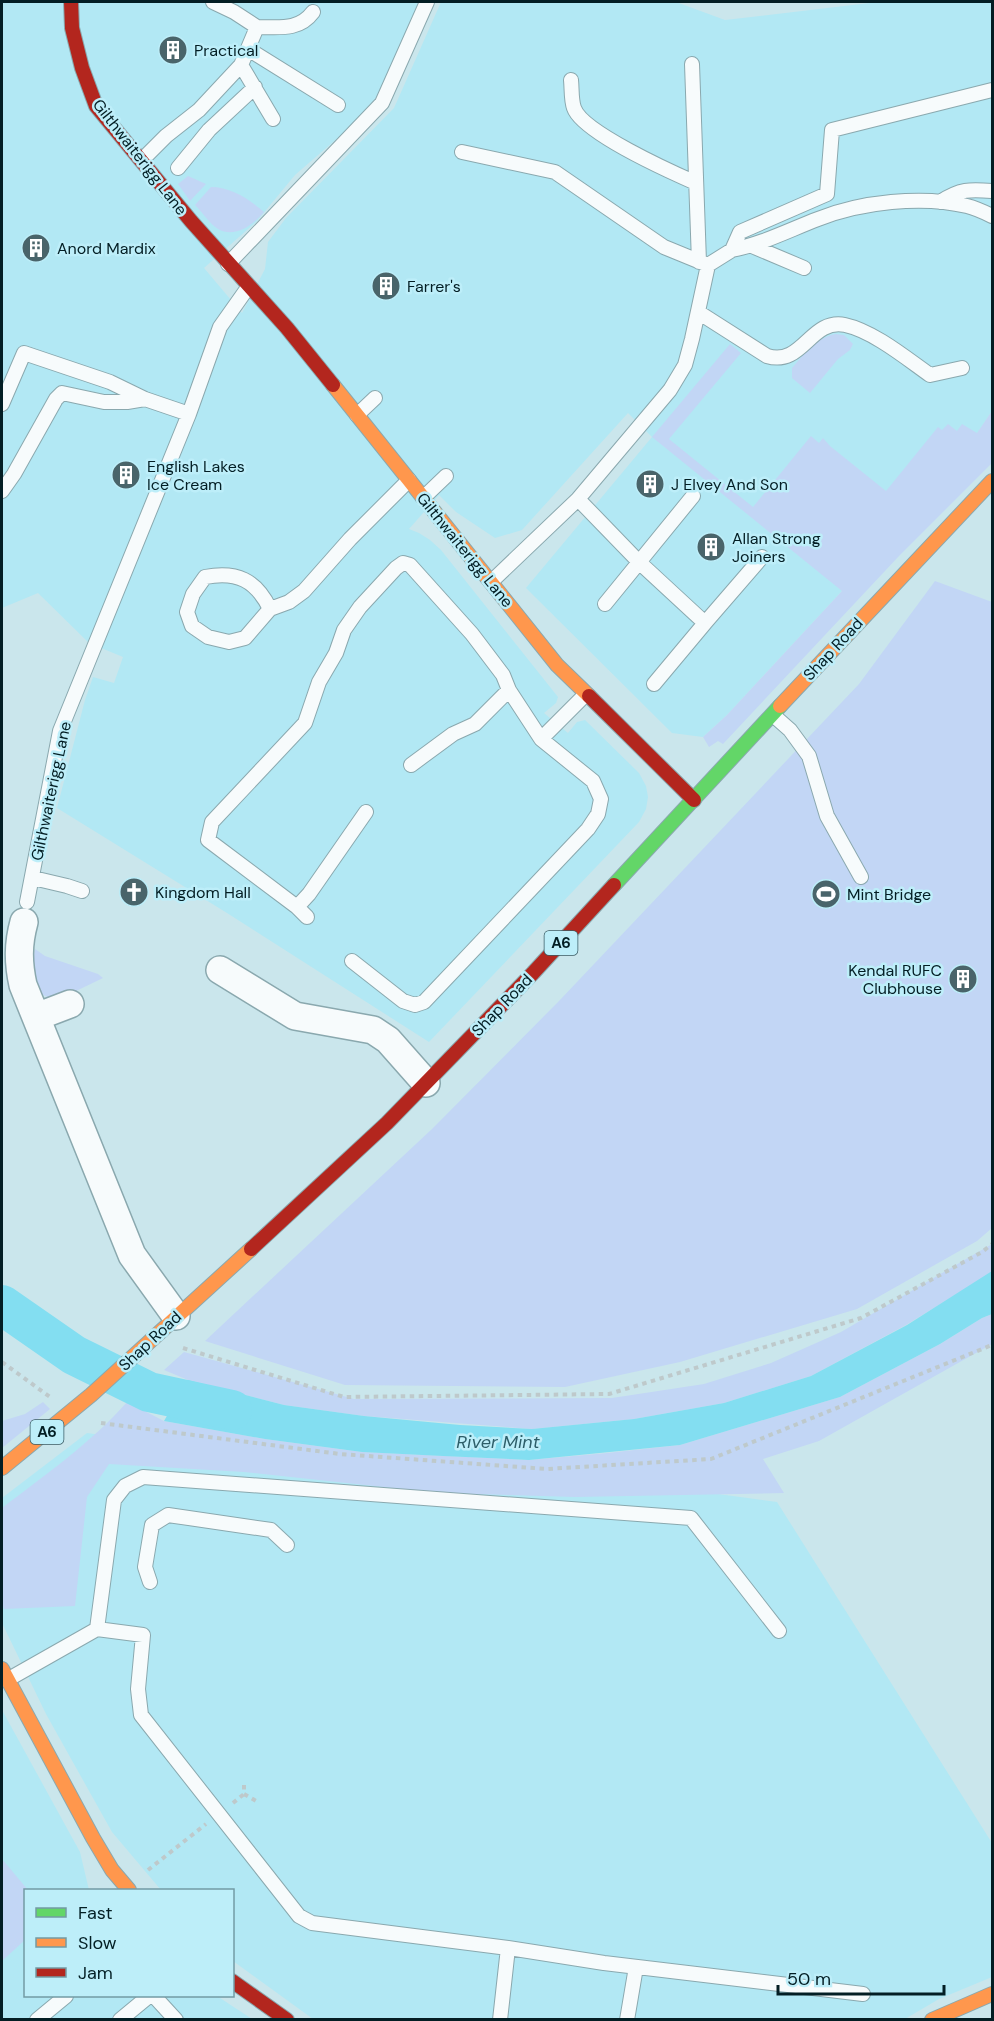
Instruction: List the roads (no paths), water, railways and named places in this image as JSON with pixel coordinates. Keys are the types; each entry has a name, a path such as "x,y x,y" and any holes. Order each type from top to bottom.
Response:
{"main road":[{"name":"Gilthwaiterigg Lane","path":"72,2 72,28 93,100 228,264 287,328 557,665 694,800"},
{"name":"Shap Road","path":"2,1468 91,1395 134,1356 324,1183 426,1083 533,973 942,532 993,481"},
{"path":"4,1675 93,1838 112,1870 128,1889"},
{"path":"234,1983 287,2019"},
{"path":"932,2019 993,1994"}],"street":[{"name":"Gilthwaiterigg Lane","path":"26,912 19,942 18,963 23,985 132,1255 176,1316"},
{"path":"220,969 295,1016 373,1029 388,1040 426,1083"},
{"path":"36,1017 70,1004"}],"lane":[{"path":"213,2 257,27 292,27 306,22 313,12"},
{"path":"228,264 382,102 427,2"},
{"path":"142,160 166,136 199,110 241,65 257,27"},
{"path":"248,49 338,105"},
{"path":"491,582 578,499 670,390 685,365 698,312 703,264 696,183 692,64"},
{"path":"241,65 273,119"},
{"path":"571,80 574,108 580,118 594,130 659,167 696,183"},
{"path":"178,168 209,130 255,87"},
{"path":"732,250 740,232 827,194 832,130 993,90"},
{"path":"462,152 555,172 664,247 703,264 732,250 752,246 820,218 868,205 940,202 968,206 993,216"},
{"path":"940,202 956,192 993,191"},
{"path":"752,246 804,268"},
{"name":"Gilthwaiterigg Lane","path":"26,912 60,731 189,414 220,327 249,286"},
{"path":"698,312 757,350 777,359 786,358 815,333 828,326 844,325 878,339 930,375 962,368"},
{"path":"2,404 24,353 110,382 145,399 189,414"},
{"path":"2,491 62,393 104,402 145,399"},
{"path":"357,415 375,398"},
{"path":"423,498 446,476"},
{"path":"270,609 263,594 250,581 222,574 205,577 193,594 187,612 192,626 208,637 229,642 245,638 270,609 300,595 350,538 409,480"},
{"path":"605,604 693,496"},
{"path":"578,499 639,562 705,623"},
{"path":"654,684 762,557"},
{"path":"307,917 208,840 212,822 306,723 320,682 336,653 344,630 360,607 403,563 410,565 504,675 509,690 541,739 592,782 601,799 598,814 588,829 424,1002 415,1005 403,1001 352,961"},
{"path":"411,765 453,734 475,724 509,690"},
{"path":"541,739 585,694"},
{"path":"773,715 790,730 809,756 827,816 861,877"},
{"path":"297,907 309,894 366,812"},
{"path":"33,878 82,891"},
{"path":"97,1629 114,1500 125,1486 143,1477 691,1518 779,1631"},
{"path":"150,1582 146,1567 152,1525 168,1515 271,1530 287,1545"},
{"path":"4,1675 97,1629 143,1635 138,1689 141,1715 299,1916 312,1923 636,1967 863,1994"},
{"path":"500,2019 508,1948"},
{"path":"627,2019 636,1967"},
{"path":"37,2019 64,1997"},
{"path":"120,2019 147,1997"},
{"path":"156,1997 176,2019"}],"water":[{"path":"992,1271 992,1314 940,1344 840,1397 680,1445 529,1460 362,1452 265,1439 164,1421 188,1380 284,1405 364,1416 532,1429 634,1419 724,1403 811,1376 907,1325"}],"waterway":[{"name":"River Mint","path":"2,1305 74,1355 149,1392 232,1410"}],"place":[{"name":"Practical","path":"173,50"},
{"name":"Anord Mardix","path":"36,248"},
{"name":"Farrer's","path":"386,286"},
{"name":"English Lakes Ice Cream","path":"126,475"},
{"name":"J Elvey And Son","path":"650,484"},
{"name":"Allan Strong Joiners","path":"711,547"},
{"name":"Kingdom Hall","path":"134,892"},
{"name":"Mint Bridge","path":"826,894"},
{"name":"Kendal RUFC Clubhouse","path":"963,979"}]}
